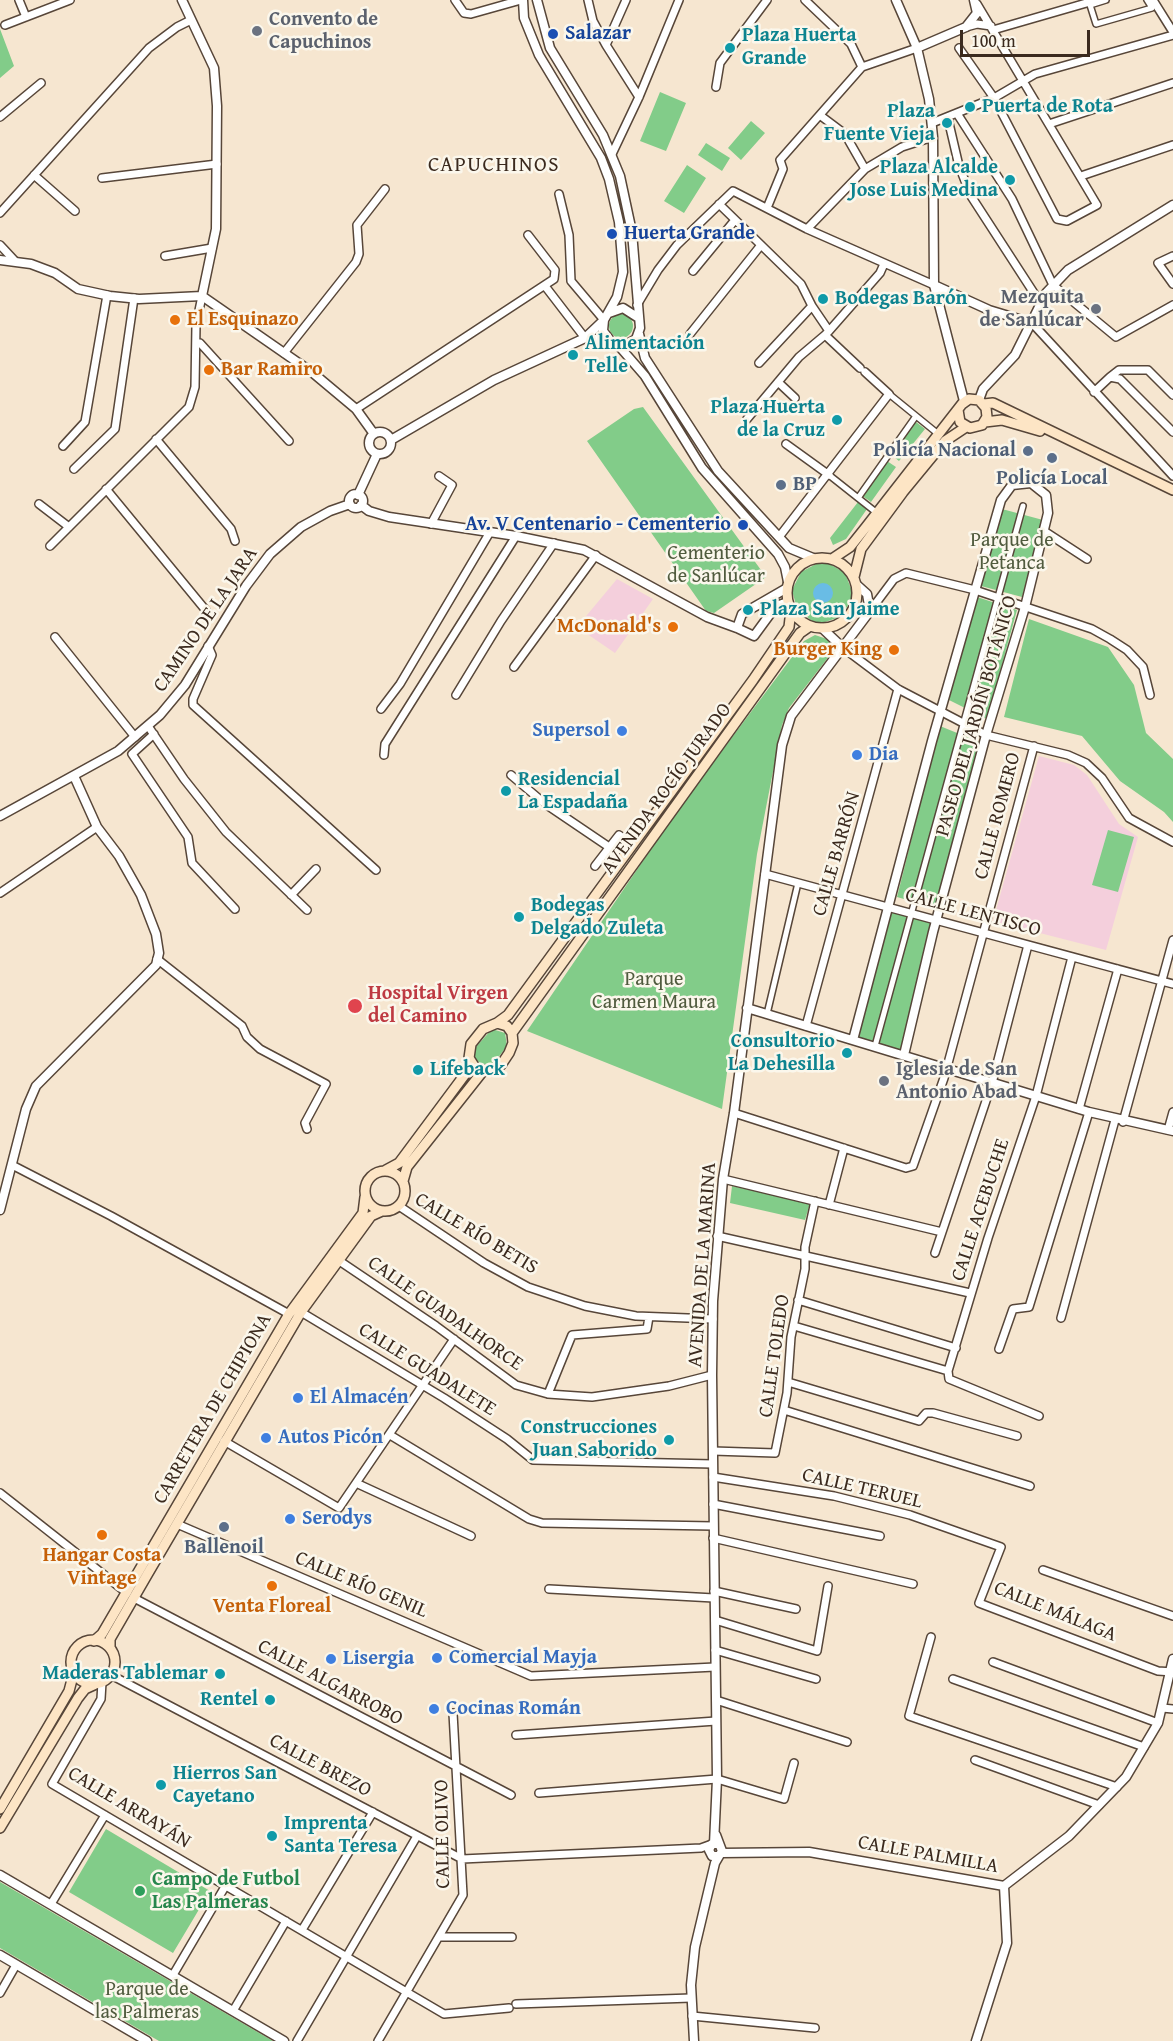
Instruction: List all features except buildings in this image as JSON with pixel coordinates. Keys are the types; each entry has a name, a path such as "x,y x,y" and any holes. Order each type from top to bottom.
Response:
{"main road":[{"path":"981,402 987,413 985,422"},
{"path":"832,559 850,547 961,405 993,403 1054,431 1063,438"},
{"path":"961,405 960,422 966,427 974,428 985,422 1002,420 1063,438 1173,490"},
{"path":"855,581 841,562 813,558 794,571 788,585 789,606 810,626 822,628 842,622 850,615 855,606 855,581 861,549 903,492 945,441 966,427"},
{"name":"AVENIDA ROCÍO JURADO","path":"497,1023 508,1015 789,627 789,606"},
{"name":"AVENIDA ROCÍO JURADO","path":"512,1033 800,633 810,626"},
{"path":"497,1023 507,1026 512,1033 513,1043 501,1065 490,1071 483,1071 472,1065 469,1058 471,1044 483,1029 497,1023"},
{"path":"472,1065 399,1163 376,1172 368,1178 364,1188 365,1197 372,1206 382,1211 399,1206 404,1197 403,1181 406,1167 483,1071"},
{"path":"386,1170 396,1173 403,1181"},
{"name":"CARRETERA DE CHIPIONA","path":"110,1648 111,1639 130,1595 289,1314 363,1213 365,1197"},
{"name":"CARRETERA DE CHIPIONA","path":"94,1641 102,1634 130,1595 177,1524 301,1312 370,1216 382,1211"},
{"path":"0,1828 78,1698 85,1689 99,1683 111,1675 115,1661 110,1648 94,1641 84,1642 74,1653 71,1662 74,1672 86,1683 99,1683"},
{"path":"0,1809 69,1691 74,1672"}],"street":[{"path":"19,0 26,17"},
{"path":"5,25 69,0"},
{"path":"50,546 189,407 195,387 196,342 202,296 216,229 217,106 214,68 182,0"},
{"path":"361,505 357,507 350,504 351,497 358,495 377,454 388,451 391,440 494,380 585,338 606,317 617,297 623,272 619,222 609,179 601,158 539,55 524,18 522,0 471,14 464,13 455,0"},
{"path":"537,0 550,48 612,154 629,214 639,333 645,358 718,471 779,537 795,551 813,558"},
{"path":"588,0 593,21 639,97"},
{"path":"606,45 626,0"},
{"path":"612,154 639,97 679,0"},
{"path":"716,87 720,63 755,13 767,0"},
{"path":"805,0 851,44 862,67"},
{"path":"896,0 917,48 932,123 934,285 961,405"},
{"path":"767,208 783,169 779,164 780,160 862,67 917,48 966,27 977,24 992,28 1097,0"},
{"path":"1106,0 1090,5 1096,24 1152,8 1148,0"},
{"path":"932,123 958,115 970,107 994,99 1035,74 1173,33 1153,0"},
{"path":"966,27 977,13 975,2"},
{"path":"959,48 994,99 1057,219 1067,221 1098,205 975,2"},
{"path":"2,207 149,48 177,27 191,20"},
{"path":"0,117 40,83"},
{"path":"1049,124 1173,83"},
{"path":"958,115 1012,199 1053,285 1116,337 1173,305"},
{"path":"821,116 845,134 865,169"},
{"path":"948,118 959,166 971,196 1041,304"},
{"path":"807,230 865,169 902,147 933,137"},
{"path":"1080,176 1173,145"},
{"path":"102,178 217,164"},
{"path":"34,175 75,211"},
{"path":"284,353 356,262 359,254 357,225 386,189"},
{"path":"636,305 677,245 733,191 807,230 884,264 989,310 1032,323 1173,476"},
{"path":"559,194 569,235 571,281 606,317"},
{"path":"718,204 801,284 827,333 862,370 937,433"},
{"path":"981,402 983,389 1015,356 1053,285 1068,270 1173,205"},
{"path":"693,271 735,220"},
{"path":"356,409 554,279 555,270 528,235"},
{"path":"0,245 14,260"},
{"path":"690,334 761,245"},
{"path":"165,256 212,248"},
{"path":"1173,256 1158,263 1173,284"},
{"path":"0,260 14,260 55,273 78,289 106,295 134,298 202,296 313,373 356,409 374,434"},
{"path":"747,419 799,357 827,333 880,273 884,264"},
{"path":"545,286 585,338 608,340 620,346 645,376 702,468 778,554 785,567 788,585 742,614 737,628"},
{"path":"63,446 85,422 106,295"},
{"path":"74,469 115,429 134,298"},
{"path":"759,363 812,306"},
{"path":"606,317 623,309 638,317"},
{"path":"606,317 603,331 608,340"},
{"path":"620,346 632,343 639,333"},
{"path":"196,342 200,343 289,441"},
{"path":"1094,392 1119,370 1148,370 1173,395"},
{"path":"1110,377 1120,379 1173,432"},
{"path":"778,382 795,398"},
{"path":"779,537 829,475 889,393"},
{"path":"858,498 916,416"},
{"path":"374,434 384,433 391,440"},
{"path":"374,434 369,443 371,449 377,454"},
{"path":"156,440 231,529 236,541"},
{"path":"786,444 877,513"},
{"path":"431,524 452,485 439,476"},
{"name":"PASEO DEL JARDÍN BOTÁNICO","path":"853,1040 941,712 1001,500 1009,488 1026,482 1043,491 1049,508 1025,607 986,735 904,1055"},
{"path":"106,489 208,613"},
{"path":"358,495 362,498 361,505"},
{"path":"39,504 69,527"},
{"name":"CAMINO DE LA JARA","path":"0,816 118,751 148,726 185,685 208,646 270,554 301,527 330,511 350,504"},
{"path":"361,505 369,511 389,517 516,536 554,543 596,555 707,617 754,636 776,606 789,606"},
{"path":"875,1046 1023,506"},
{"path":"1044,531 1087,559"},
{"path":"381,709 400,684 490,532"},
{"path":"384,755 385,744 516,536"},
{"path":"456,695 501,621 554,543"},
{"path":"514,667 596,555"},
{"path":"870,611 894,579 906,573 975,590 1092,629 1127,651 1143,668 1150,695"},
{"path":"855,581 867,594 870,611"},
{"path":"867,594 885,592"},
{"path":"762,602 771,613"},
{"name":"AVENIDA DE LA MARINA","path":"694,2041 691,1998 696,1940 715,1849 717,1779 712,1375 717,1236 723,1179 734,1113 782,745 791,716 870,611"},
{"path":"822,628 842,647 898,689 941,712 986,735 1034,746 1086,763 1102,778 1129,818 1173,842"},
{"path":"831,637 851,636"},
{"path":"55,637 135,736"},
{"path":"208,646 212,655 193,699 193,705 376,870"},
{"name":"CALLE BARRÓN","path":"806,1026 898,689"},
{"path":"148,726 184,779 226,832 307,910"},
{"path":"153,734 132,754 188,837 192,863 235,909"},
{"name":"CALLE ROMERO","path":"844,1148 906,1168 913,1166 946,1069 1034,746"},
{"path":"0,1210 26,1109 36,1086 156,965 158,959 156,934 141,895 119,856 97,827 74,776"},
{"path":"511,776 544,803 609,847"},
{"path":"0,893 97,827"},
{"name":"AVENIDA ROCÍO JURADO","path":"595,866 619,835 632,844"},
{"path":"291,895 316,869"},
{"name":"CALLE LENTISCO","path":"765,874 1173,984"},
{"path":"767,1014 798,883"},
{"path":"1060,1318 1163,981 1173,940"},
{"path":"935,1254 992,1083 1028,945"},
{"name":"CALLE ACEBUCHE","path":"948,1371 970,1293 1036,1096 1072,957"},
{"path":"158,959 242,1026 247,1037 261,1049 326,1084 305,1123 307,1129"},
{"path":"1079,1109 1118,969"},
{"path":"747,1008 1119,1121 1171,1131 1173,1112"},
{"path":"999,1349 1013,1309 1029,1307 1089,1112"},
{"path":"734,1113 844,1148 829,1205"},
{"path":"12,1165 111,1216 289,1314"},
{"path":"723,1179 942,1232"},
{"name":"CALLE TOLEDO","path":"712,1451 775,1454 784,1410 798,1300 805,1269 804,1256 815,1202"},
{"name":"CALLE RÍO BETIS","path":"399,1206 484,1263 528,1287 585,1306 649,1317 713,1319"},
{"path":"717,1236 970,1293"},
{"name":"CALLE GUADALHORCE","path":"338,1260 454,1339 516,1385 548,1394 592,1397 620,1394 712,1375"},
{"path":"798,1300 956,1348"},
{"name":"CALLE GUADALETE","path":"301,1312 423,1385 507,1439 533,1460 713,1464"},
{"path":"548,1394 572,1335 647,1329 649,1317"},
{"path":"794,1326 948,1371 948,1379 1039,1416"},
{"path":"224,1441 339,1508 454,1339"},
{"path":"788,1382 919,1421 926,1413 933,1413 1017,1436"},
{"path":"784,1410 1030,1486"},
{"path":"390,1435 530,1519 542,1523 713,1526"},
{"name":"CALLE TERUEL","path":"713,1477 845,1498 910,1515 1000,1547"},
{"path":"356,1483 471,1536"},
{"name":"CALLE ALGARROBO","path":"0,1493 130,1595 511,1795"},
{"path":"713,1504 880,1536"},
{"name":"CALLE RÍO GENIL","path":"177,1524 531,1676 715,1667"},
{"path":"713,1538 913,1584"},
{"name":"CALLE MÁLAGA","path":"1000,1547 979,1603 1147,1667 1172,1672"},
{"path":"1043,1570 1173,1616"},
{"path":"715,1620 818,1651 828,1586"},
{"path":"549,1589 714,1594 796,1609"},
{"path":"931,1637 909,1716 1117,1787"},
{"path":"715,1650 816,1679"},
{"name":"CALLE PALMILLA","path":"715,1849 733,1852 809,1852 1004,1886 1069,1836 1126,1777 1158,1723 1172,1672 1173,1659"},
{"path":"993,1662 1158,1723"},
{"name":"CALLE BREZO","path":"111,1675 462,1859 715,1849"},
{"path":"953,1679 1144,1747"},
{"name":"CALLE ARRAYÁN","path":"99,1683 101,1699 52,1784 444,2014 509,2008"},
{"path":"716,1700 847,1742"},
{"path":"1162,1708 1173,1708"},
{"name":"CALLE OLIVO","path":"380,2040 463,1895 458,1769 453,1713"},
{"path":"516,1735 716,1721"},
{"path":"975,1760 1100,1805"},
{"path":"539,1793 717,1779 784,1799 794,1763"},
{"path":"302,1930 373,1812"},
{"path":"51,1904 105,1815"},
{"path":"297,2041 417,1836"},
{"path":"0,1875 284,2041"},
{"path":"173,1975 226,1885"},
{"path":"976,2041 1007,1943 1004,1886"},
{"path":"233,2011 286,1921"},
{"path":"439,1937 512,1937"},
{"path":"0,1955 136,2038 147,2041"},
{"path":"0,1993 16,1965"},
{"path":"516,2004 691,1998"},
{"path":"692,2016 814,2028"}],"shaded area":[{"path":"617,579 653,599 615,653 577,627"},
{"path":"1039,756 1074,765 1087,775 1119,824 1138,837 1106,950 993,921"}],"green space":[{"path":"0,29 14,66 0,78"},
{"path":"660,92 686,103 666,151 640,141"},
{"path":"751,121 765,133 741,160 728,148"},
{"path":"706,143 730,158 722,171 698,155"},
{"path":"687,165 706,178 684,213 664,201"},
{"path":"621,314 630,317 633,326 630,335 621,338 612,335 609,326 612,317"},
{"name":"Cementerio de Sanlúcar","path":"643,407 766,577 714,613 706,611 587,441 634,409"},
{"path":"916,422 925,429 899,461 890,454"},
{"path":"887,461 896,467 871,502 861,495"},
{"path":"858,502 867,509 846,539 833,545 830,538"},
{"name":"Parque de Petanca","path":"1002,509 1043,520 1022,597 981,586"},
{"path":"818,563 828,563 845,573 852,591 851,601 840,617 822,623 812,621 797,609 792,590 801,572"},
{"path":"977,597 1017,610 987,719 949,700"},
{"path":"1029,619 1108,647 1134,685 1146,733 1173,759 1173,822 1164,812 1120,781 1082,736 1004,717"},
{"name":"Parque Carmen Maura","path":"815,635 827,639 831,646 830,655 789,708 782,725 757,854 722,1109 527,1031 677,811 804,641"},
{"path":"940,726 979,742 935,908 897,897"},
{"path":"1108,830 1134,837 1118,892 1092,885"},
{"path":"889,907 937,920 904,1055 853,1040"},
{"path":"492,1029 505,1033 507,1046 494,1063 484,1066 475,1059 475,1048"},
{"path":"732,1186 810,1203 805,1220 730,1203"},
{"name":"Campo de Futbol Las Palmeras","path":"106,1829 210,1891 173,1953 69,1892"},
{"name":"Parque de las Palmeras","path":"0,1882 273,2041 159,2041 0,1948"}],"water":[{"path":"823,583 830,586 833,593 830,600 823,603 816,600 813,593 816,586"}],"place":[{"name":"Convento de Capuchinos","path":"257,31"},
{"name":"Salazar","path":"553,34"},
{"name":"Plaza Huerta Grande","path":"730,48"},
{"name":"Puerta de Rota","path":"970,107"},
{"name":"Plaza Fuente Vieja","path":"947,123"},
{"name":"Plaza Alcalde Jose Luis Medina","path":"1010,180"},
{"name":"Huerta Grande","path":"612,234"},
{"name":"Bodegas Barón","path":"823,299"},
{"name":"Mezquita de Sanlúcar","path":"1096,309"},
{"name":"El Esquinazo","path":"175,320"},
{"name":"Alimentación Telle","path":"573,355"},
{"name":"Bar Ramiro","path":"209,370"},
{"name":"Plaza Huerta de la Cruz","path":"837,420"},
{"name":"Policía Nacional","path":"1028,451"},
{"name":"Policía Local","path":"1052,458"},
{"name":"BP","path":"781,485"},
{"name":"Av. V Centenario - Cementerio","path":"743,525"},
{"name":"Plaza San Jaime","path":"748,610"},
{"name":"McDonald's","path":"673,627"},
{"name":"Burger King","path":"894,650"},
{"name":"Supersol","path":"622,731"},
{"name":"Dia","path":"857,755"},
{"name":"Residencial La Espadaña","path":"506,791"},
{"name":"Bodegas Delgado Zuleta","path":"519,917"},
{"name":"Hospital Virgen del Camino","path":"355,1006"},
{"name":"Consultorio La Dehesilla","path":"847,1053"},
{"name":"Lifeback","path":"418,1070"},
{"name":"Iglesia de San Antonio Abad","path":"884,1081"},
{"name":"El Almacén","path":"298,1398"},
{"name":"Autos Picón","path":"266,1438"},
{"name":"Construcciones Juan Saborido","path":"669,1440"},
{"name":"Serodys","path":"290,1519"},
{"name":"Ballenoil","path":"224,1527"},
{"name":"Hangar Costa Vintage","path":"102,1535"},
{"name":"Venta Floreal","path":"272,1586"},
{"name":"Comercial Mayja","path":"437,1658"},
{"name":"Lisergia","path":"331,1659"},
{"name":"Maderas Tablemar","path":"220,1674"},
{"name":"Rentel","path":"270,1700"},
{"name":"Cocinas Román","path":"434,1709"},
{"name":"Hierros San Cayetano","path":"161,1785"},
{"name":"Imprenta Santa Teresa","path":"272,1836"},
{"name":"Campo de Futbol Las Palmeras","path":"140,1891"}],"district":[{"name":"CAPUCHINOS","path":"494,166"}]}
